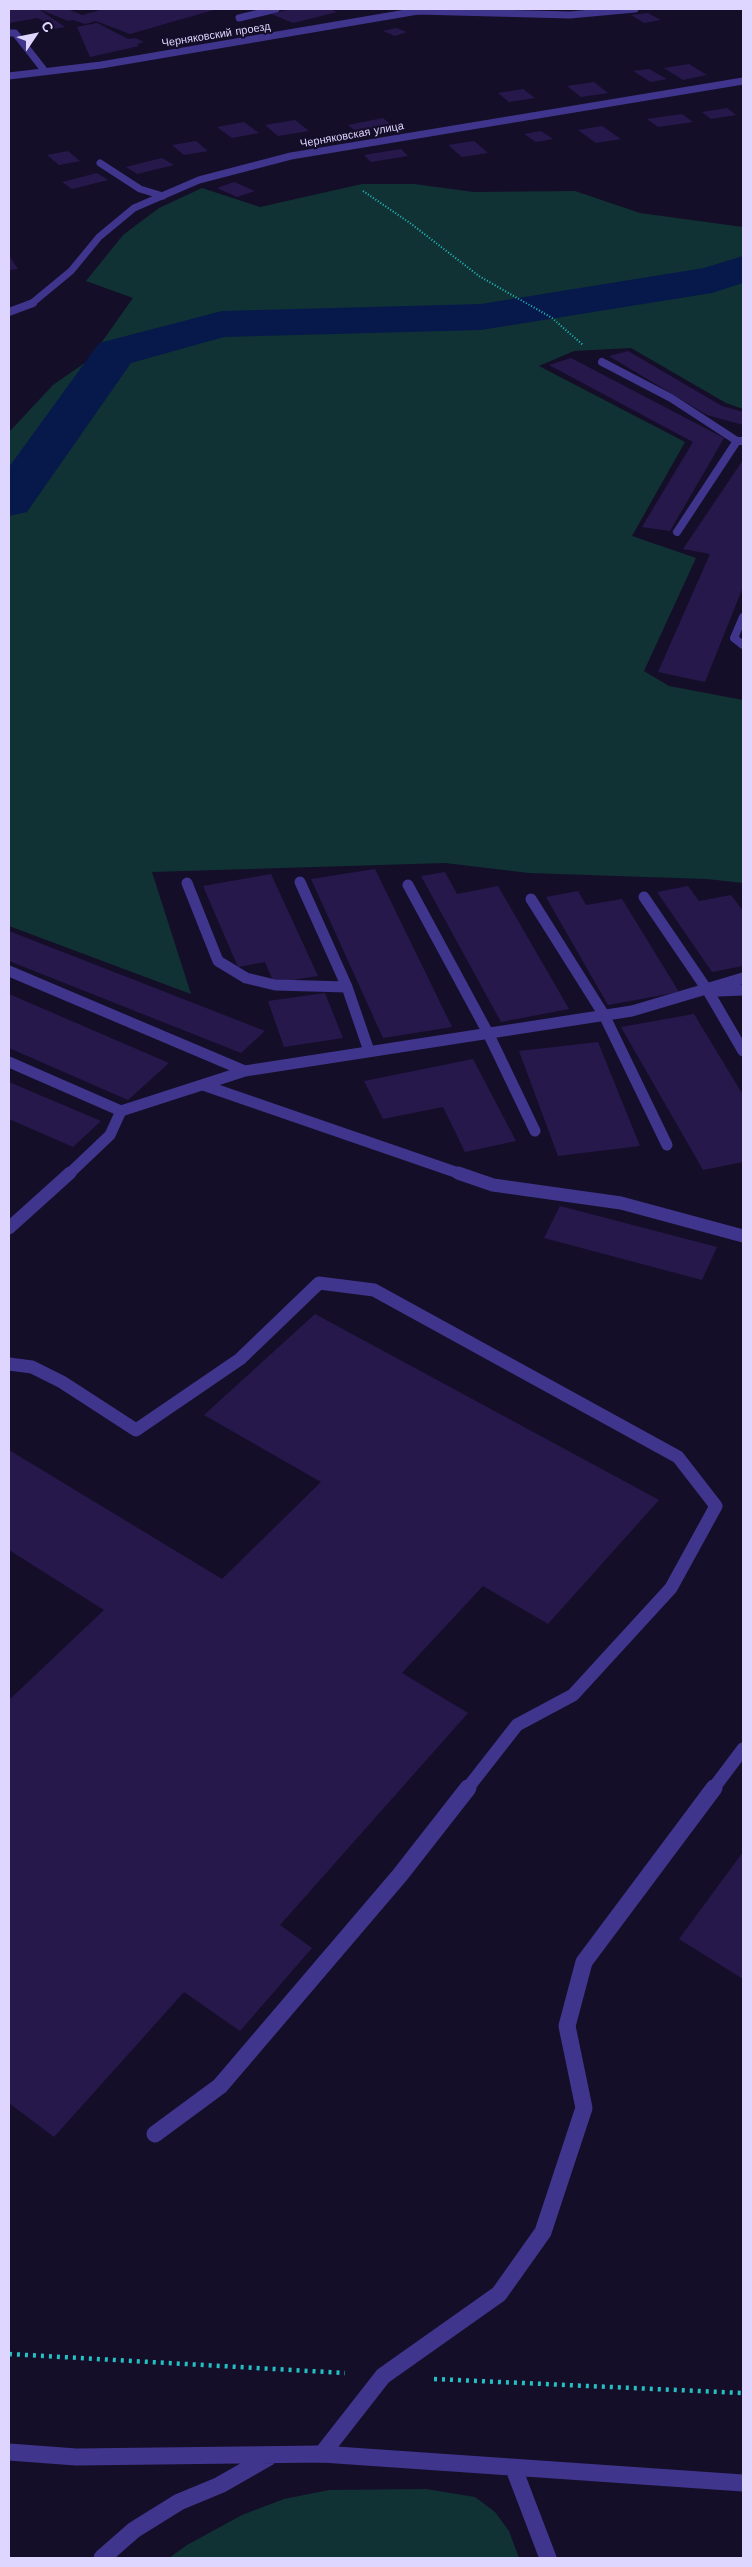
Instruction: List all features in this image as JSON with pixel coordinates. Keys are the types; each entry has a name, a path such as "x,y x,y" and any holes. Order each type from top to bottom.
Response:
{"street":[{"path":"239,18 276,9"},
{"path":"411,9 418,11 570,15 635,9"},
{"name":"Черняковский проезд","path":"9,76 44,70 101,65 418,11"},
{"path":"9,33 15,32 44,70"},
{"name":"Черняковская улица","path":"9,312 30,305 72,271 99,237 134,208 199,180 291,156 743,81"},
{"path":"100,163 140,189 163,196"},
{"path":"602,362 671,398 740,441 677,532"},
{"path":"743,617 734,638 743,645"},
{"path":"300,882 347,987 369,1051"},
{"path":"187,884 218,961 246,978 275,986 347,987"},
{"path":"408,885 488,1032 535,1130"},
{"path":"644,897 708,990 743,1051"},
{"path":"531,899 604,1015 667,1146"},
{"path":"9,972 245,1071"},
{"path":"9,1062 121,1111 245,1071 632,1011 708,990 743,978"},
{"path":"708,990 743,990"},
{"path":"203,1085 493,1185 621,1203 743,1236"},
{"path":"9,1228 42,1201 110,1134 121,1111"},
{"path":"9,1364 32,1367 62,1382 136,1430 240,1360 319,1283 374,1290 678,1457 716,1506 671,1588 573,1695 517,1725 400,1875 220,2086 155,2134"},
{"path":"322,2454 384,2376 499,2294 543,2232 584,2108 567,2026 584,1962 743,1749"},
{"path":"9,2452 76,2457 322,2454 514,2469 743,2483"},
{"path":"102,2558 134,2530 179,2502 220,2485 271,2456"},
{"path":"514,2469 548,2558"}],"path":[{"path":"363,191 410,223 479,276 552,318 602,362"}],"green space":[{"path":"362,184 414,184 474,192 575,191 640,213 743,227 743,409 726,403 631,348 574,351 539,366 685,442 632,536 696,558 644,671 669,686 743,700 743,883 707,879 529,873 445,863 152,872 191,994 9,926 9,432 53,385 89,360 133,298 86,281 123,235 159,208 202,188 260,207"},
{"path":"426,2489 475,2497 495,2512 509,2531 519,2558 169,2558 187,2545 242,2515 284,2499 329,2490"}],"building":[{"path":"9,9 40,10 65,27 55,29 38,18 9,23"},
{"path":"39,9 67,9 82,15 104,9 217,9 130,34 96,21 85,24 73,20 68,21"},
{"path":"291,9 330,9 337,12 293,23 271,14"},
{"path":"648,13 661,20 644,23 631,15"},
{"path":"97,23 128,39 135,38 144,42 137,44 139,46 90,57 77,27"},
{"path":"396,28 407,32 395,36 383,31"},
{"path":"689,64 707,75 683,80 664,68"},
{"path":"649,69 667,79 651,82 633,71"},
{"path":"594,82 608,93 581,97 567,86"},
{"path":"523,89 535,98 509,102 498,93"},
{"path":"727,108 736,115 711,119 702,112"},
{"path":"682,114 693,122 658,127 647,119"},
{"path":"383,118 393,126 358,133 348,125"},
{"path":"295,120 309,131 278,136 265,125"},
{"path":"244,122 259,133 232,138 217,127"},
{"path":"602,126 621,139 596,143 578,130"},
{"path":"541,131 553,139 536,142 524,134"},
{"path":"196,141 208,151 184,155 172,145"},
{"path":"474,141 488,153 462,157 448,145"},
{"path":"401,149 408,156 371,162 364,155"},
{"path":"68,151 80,161 59,165 47,155"},
{"path":"162,158 174,165 137,174 126,167"},
{"path":"97,173 108,180 72,189 62,182"},
{"path":"234,182 255,191 237,197 217,188"},
{"path":"9,256 18,269 9,270"},
{"path":"628,351 722,406 743,412 743,425 707,415 609,356"},
{"path":"571,358 724,438 670,531 642,527 693,442 549,365"},
{"path":"743,460 743,587 705,682 658,672 710,554 683,549"},
{"path":"375,869 452,1027 383,1038 311,879"},
{"path":"445,872 457,894 498,886 569,1009 501,1022 421,876"},
{"path":"271,874 318,976 274,983 265,962 238,967 203,886"},
{"path":"688,886 699,901 731,895 743,911 743,966 712,972 657,892"},
{"path":"578,891 586,905 622,899 679,992 608,1005 546,897"},
{"path":"9,931 265,1031 241,1053 9,961"},
{"path":"325,993 343,1038 284,1047 268,1001"},
{"path":"9,994 169,1063 128,1100 9,1048"},
{"path":"694,1014 743,1095 743,1162 703,1170 621,1027"},
{"path":"598,1042 640,1146 558,1156 519,1051"},
{"path":"473,1059 516,1141 465,1152 443,1107 383,1119 364,1081"},
{"path":"9,1082 101,1121 73,1147 9,1119"},
{"path":"560,1206 717,1247 702,1280 544,1238"},
{"path":"315,1314 659,1500 548,1624 483,1586 402,1673 468,1713 280,1925 312,1948 240,2031 184,1992 54,2137 9,2103 9,1700 104,1610 9,1550 9,1450 222,1579 321,1482 204,1415"},
{"path":"743,1852 743,1979 679,1939"}],"waterway":[{"path":"9,501 115,353 222,324 481,317 712,280 743,269"}]}
